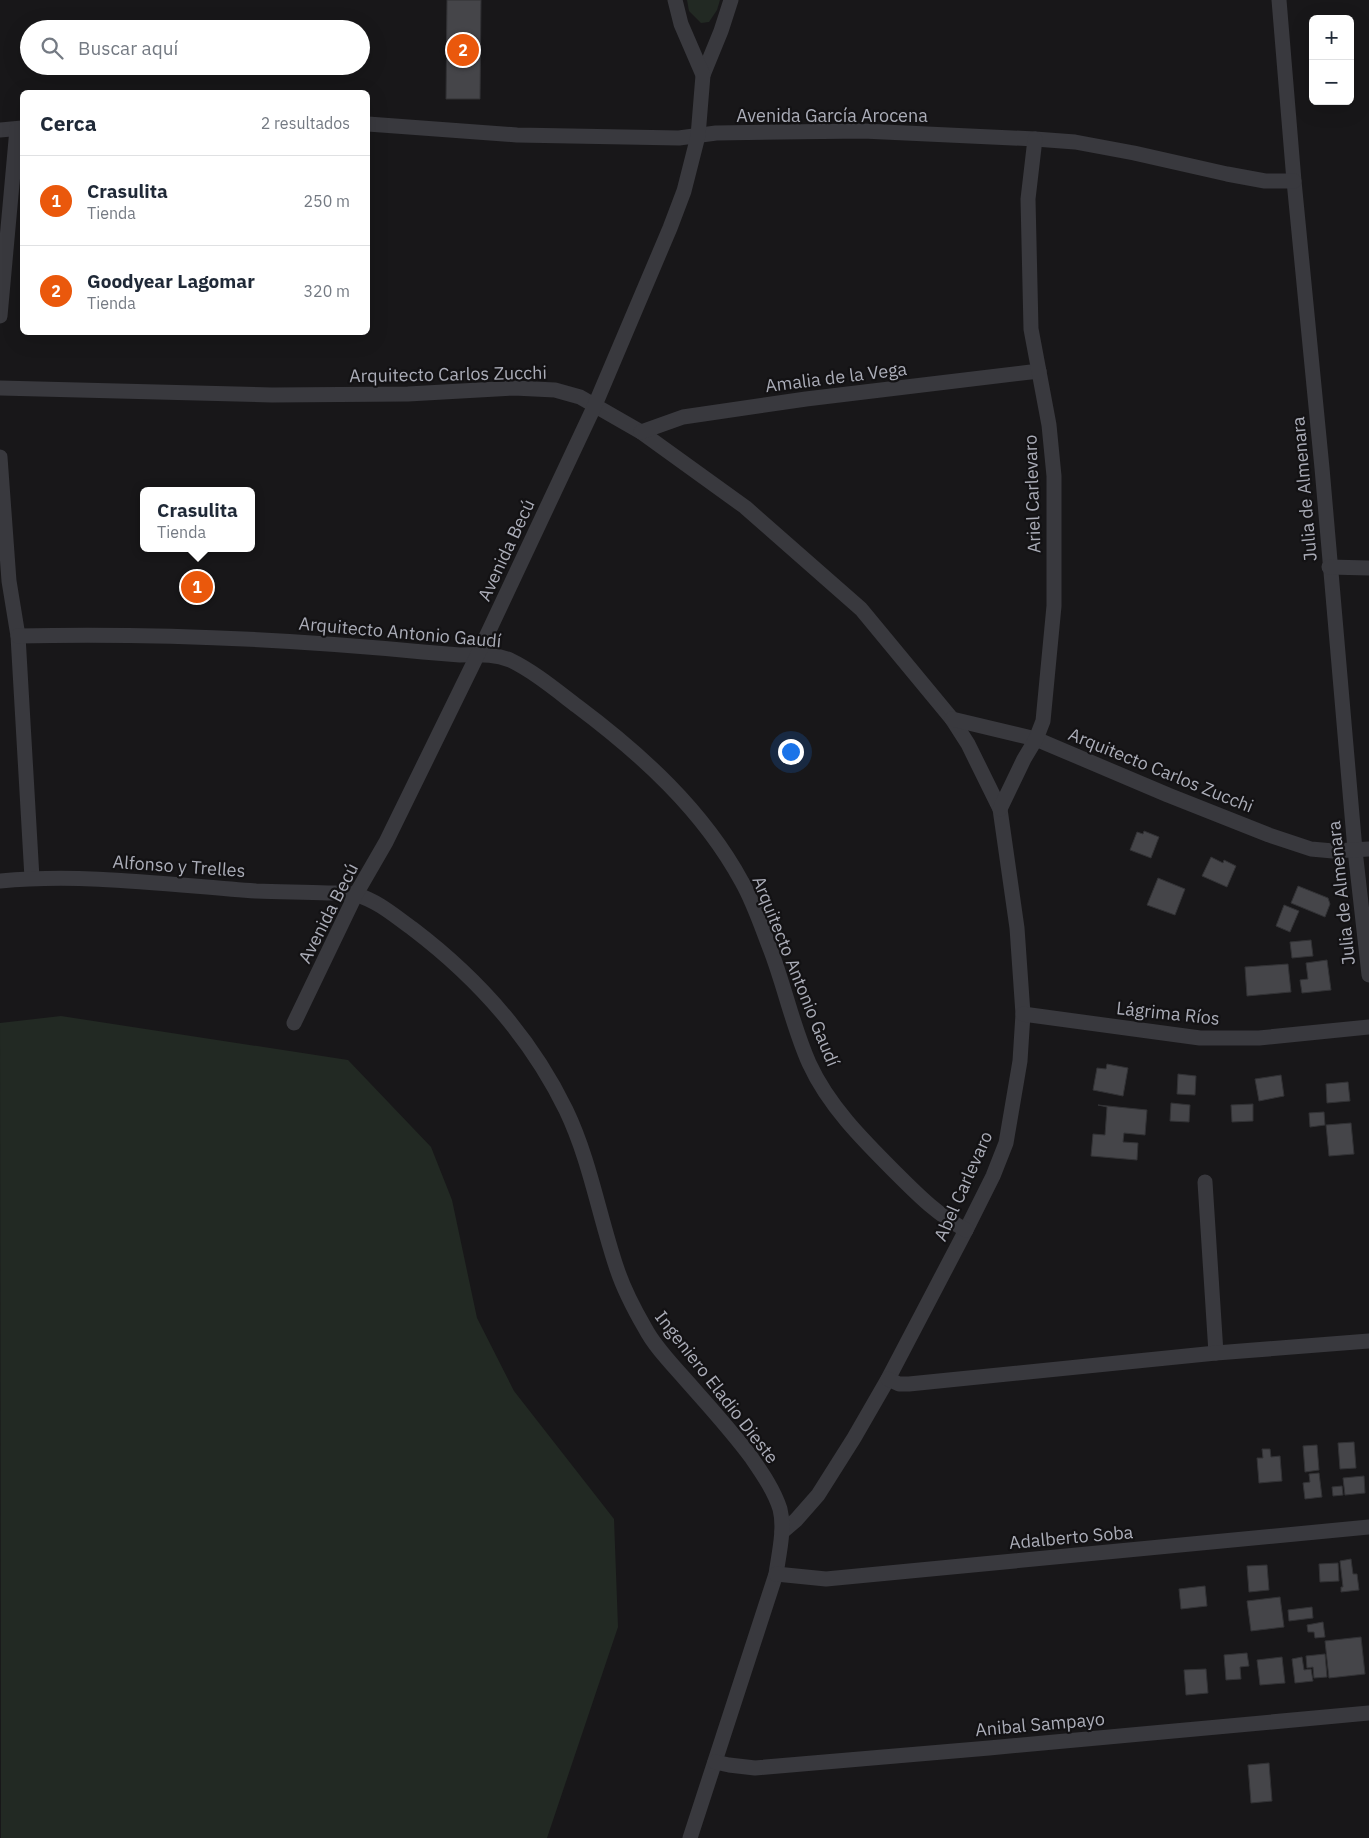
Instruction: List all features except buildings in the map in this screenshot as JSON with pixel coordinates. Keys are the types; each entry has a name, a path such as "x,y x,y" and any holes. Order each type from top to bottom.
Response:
{"street":[{"name":"Avenida Becú","path":"675,0 681,24 703,74"},
{"name":"Avenida Becú","path":"294,1023 356,894 386,842 478,654 595,405 684,191 698,136 703,74 721,31 731,0"},
{"name":"Julia de Almenara","path":"1279,0 1294,181 1322,468 1329,567 1362,849 1369,975"},
{"name":"Avenida García Arocena","path":"370,124 517,135 679,138 716,133 863,131 1035,139 1075,142 1265,181 1294,181"},
{"path":"0,130 20,129 0,316"},
{"name":"Ariel Carlevaro","path":"1000,809 1044,721 1054,606 1054,476 1048,425 1031,329 1028,199 1035,139"},
{"name":"Amalia de la Vega","path":"640,432 683,417 806,399 1039,372"},
{"name":"Arquitecto Carlos Zucchi","path":"0,388 272,395 408,394 514,388 555,390 580,397 640,432 745,507 861,608 952,719 968,744 1000,809"},
{"path":"0,457 9,580 18,636 32,878"},
{"path":"1329,567 1369,568"},
{"name":"Arquitecto Antonio Gaudí","path":"18,636 82,634 164,636 360,646 464,655 490,654 510,660 546,683 627,746 687,804 726,855 743,883 772,954 793,1021 808,1059 833,1103 866,1143 934,1210 966,1230"},
{"name":"Arquitecto Carlos Zucchi","path":"952,719 1036,739 1168,795 1269,835 1311,849 1333,851 1362,849"},
{"name":"Abel Carlevaro","path":"782,1532 796,1520 818,1495 888,1379 993,1176 1006,1143 1020,1061 1023,1014 1017,928 1000,809"},
{"name":"Alfonso y Trelles","path":"0,881 32,878 98,879 258,891 356,894"},
{"name":"Ingeniero Eladio Dieste","path":"356,894 395,916 468,975 499,1009 525,1042 566,1110 579,1142 617,1270 632,1307 665,1356 734,1434 771,1488 780,1510 782,1532 776,1574 690,1838"},
{"name":"Lágrima Ríos","path":"1023,1014 1200,1038 1259,1038 1369,1027"},
{"path":"1205,1182 1216,1353"},
{"path":"888,1379 899,1384 909,1384 1216,1353 1369,1341"},
{"name":"Adalberto Soba","path":"776,1574 826,1579 1369,1527"},
{"name":"Anibal Sampayo","path":"715,1762 755,1768 1369,1713"}],"shaded area":[{"path":"687,0 720,0 717,10 709,22 701,23 689,11"},
{"path":"61,1016 348,1060 431,1147 452,1200 477,1318 514,1391 614,1519 618,1627 547,1838 1,1838 0,1023"}],"place":[{"name":"Goodyear Lagomar","path":"463,50"},
{"name":"Crasulita","path":"197,587"}]}
